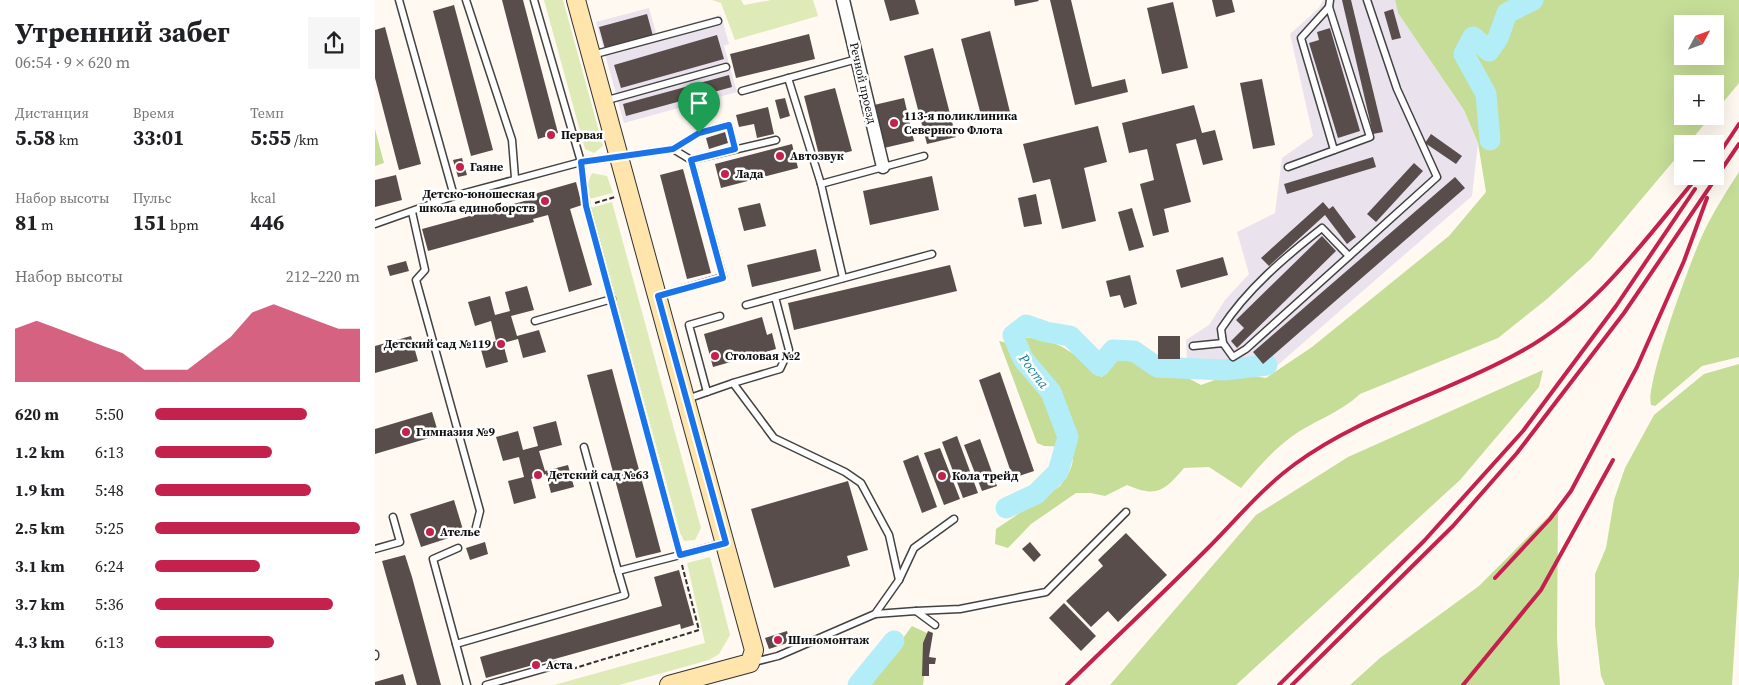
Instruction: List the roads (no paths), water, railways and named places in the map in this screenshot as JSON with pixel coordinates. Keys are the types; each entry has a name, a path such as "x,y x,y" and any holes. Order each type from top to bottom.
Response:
{"street":[{"path":"576,0 687,399 754,650 750,663 675,684"},
{"name":"Речной проезд","path":"843,0 883,167"}],"lane":[{"path":"399,0 453,196"},
{"path":"466,0 512,140 515,178"},
{"path":"535,0 581,162 586,206 680,555"},
{"path":"1349,256 1322,228 1295,249 1235,307 1221,329 1223,343 1233,357 1246,349 1437,177 1397,89 1367,0"},
{"path":"1329,3 1301,38 1334,150"},
{"path":"1288,167 1370,138 1329,3"},
{"path":"591,55 719,21"},
{"path":"742,91 857,59"},
{"path":"604,101 726,67"},
{"path":"788,78 821,184 843,278"},
{"path":"375,224 453,196 515,178 581,162 673,149 699,133 729,125 735,149"},
{"path":"691,160 776,140"},
{"path":"658,296 723,278 691,160 673,149"},
{"path":"821,184 924,156"},
{"path":"412,212 425,270 417,280 480,511 475,531"},
{"path":"746,305 932,254"},
{"path":"687,399 780,369 789,350 775,297"},
{"path":"535,321 612,299"},
{"path":"707,392 689,325 720,316"},
{"path":"1193,346 1223,343"},
{"path":"733,383 774,438 845,472 861,483 889,535 899,580"},
{"path":"456,644 625,595 584,447"},
{"path":"750,663 778,656 875,614 960,609 1047,592 1127,512"},
{"path":"375,549 400,542 393,517"},
{"path":"875,614 899,580 914,548 954,519"},
{"path":"618,571 726,543"},
{"path":"459,548 433,559 467,685"},
{"path":"916,611 935,625"},
{"path":"486,685 556,665"}],"waterway":[{"name":"Роста","path":"1490,140 1486,94 1464,54 1473,37 1489,51 1498,38 1507,13 1533,0"},
{"name":"Роста","path":"1006,508 1036,494 1058,472 1068,437 1051,392 1023,359 1013,335 1026,325 1046,332 1070,336 1100,366 1113,350 1134,351 1157,367 1224,370 1267,365"},
{"name":"Роста","path":"858,685 894,641"}],"railway":[{"path":"1724,146 1739,124"},
{"path":"1292,685 1453,526 1517,453 1624,313 1739,144"},
{"path":"1067,685 1283,473 1321,447 1349,431 1492,367 1547,335 1572,316 1617,273 1691,185"},
{"path":"1279,685 1424,541 1523,431 1616,306 1695,189"},
{"path":"1495,578 1550,519 1571,491 1637,367 1684,261 1707,198"},
{"path":"1463,685 1541,590 1613,460"}],"place":[{"name":"113-я поликлиника Северного Флота","path":"894,123"},
{"name":"Первая","path":"551,135"},
{"name":"Автозвук","path":"780,156"},
{"name":"Гаяне","path":"460,167"},
{"name":"Лада","path":"725,174"},
{"name":"Детско-юношеская школа единоборств","path":"545,201"},
{"name":"Детский сад №119","path":"501,344"},
{"name":"Столовая №2","path":"715,356"},
{"name":"Гимназия №9","path":"406,432"},
{"name":"Детский сад №63","path":"538,475"},
{"name":"Кола трейд","path":"942,476"},
{"name":"Ателье","path":"430,532"},
{"name":"Шиномонтаж","path":"778,640"},
{"name":"Аста","path":"536,665"}]}
